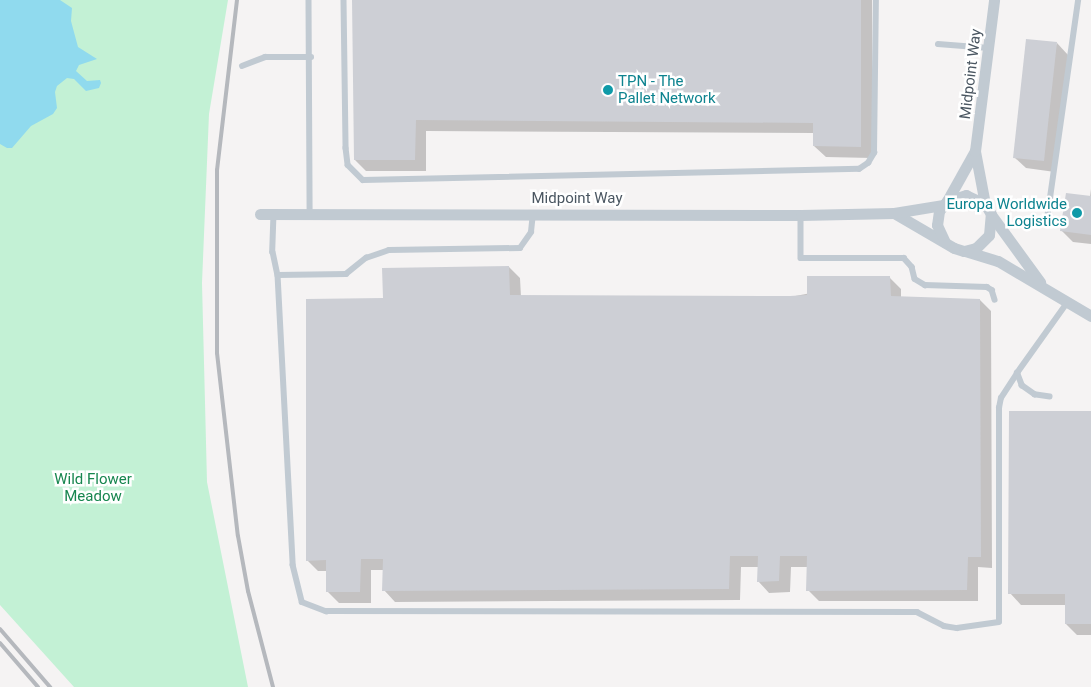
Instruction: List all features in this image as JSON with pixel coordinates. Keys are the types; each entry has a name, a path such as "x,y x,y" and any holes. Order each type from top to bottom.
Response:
{"street":[{"name":"Midpoint Way","path":"994,0 975,151 988,209 1042,285"},
{"name":"Midpoint Way","path":"260,214 801,215 894,213 944,203 975,151"},
{"path":"894,213 945,242 964,251 976,248 988,238 992,225 988,209 966,195 944,203 937,225 945,242"},
{"name":"Midpoint Way","path":"964,251 998,260 1091,316"}],"lane":[{"path":"309,0 311,57 310,213"},
{"path":"344,0 348,165 363,180 371,180 859,169 868,163 874,153 876,0"},
{"path":"1047,219 1078,0"},
{"path":"938,44 989,48"},
{"path":"242,66 265,57 311,57"},
{"path":"274,214 273,252 278,275 293,565 302,602 326,611 917,612 939,624 957,628 999,622 999,408 1001,398 1067,303"},
{"path":"278,275 346,274 366,258 389,250 520,248 531,232 533,214"},
{"path":"801,215 801,258 904,258 912,267 915,279 925,285 987,287 992,290 995,300"},
{"path":"1017,373 1022,386 1035,394 1050,397"}],"green space":[{"name":"Wild Flower Meadow","path":"0,0 228,0 209,114 202,283 207,482 248,687 74,687 0,605"}],"water":[{"path":"0,0 60,0 72,8 71,21 78,47 97,59 79,65 76,71 87,81 100,80 101,83 99,88 86,91 74,79 67,78 57,86 55,92 57,108 53,114 31,126 12,148 7,148 0,144"}],"building":[{"name":"TPN - The Pallet Network","path":"352,0 861,0 861,147 813,146 813,123 416,120 415,160 354,160"},
{"path":"1026,39 1057,42 1044,161 1013,158"},
{"name":"Europa Worldwide Logistics","path":"1066,193 1091,196 1091,235 1060,231"},
{"path":"509,266 510,295 790,296 807,295 807,276 890,276 891,296 980,299 981,557 968,557 967,590 806,591 807,556 780,556 779,581 757,582 758,556 730,556 729,589 382,591 383,559 361,559 360,592 326,592 326,560 306,561 306,299 383,298 382,268"},
{"path":"1009,411 1091,411 1091,624 1065,624 1065,594 1008,594"}],"railway":[{"path":"237,0 217,170 217,353 238,536 248,591 273,687"},
{"path":"0,629 50,687"},
{"path":"0,643 38,687"}],"place":[{"name":"TPN - The Pallet Network","path":"608,90"},
{"name":"Europa Worldwide Logistics","path":"1077,213"}]}
